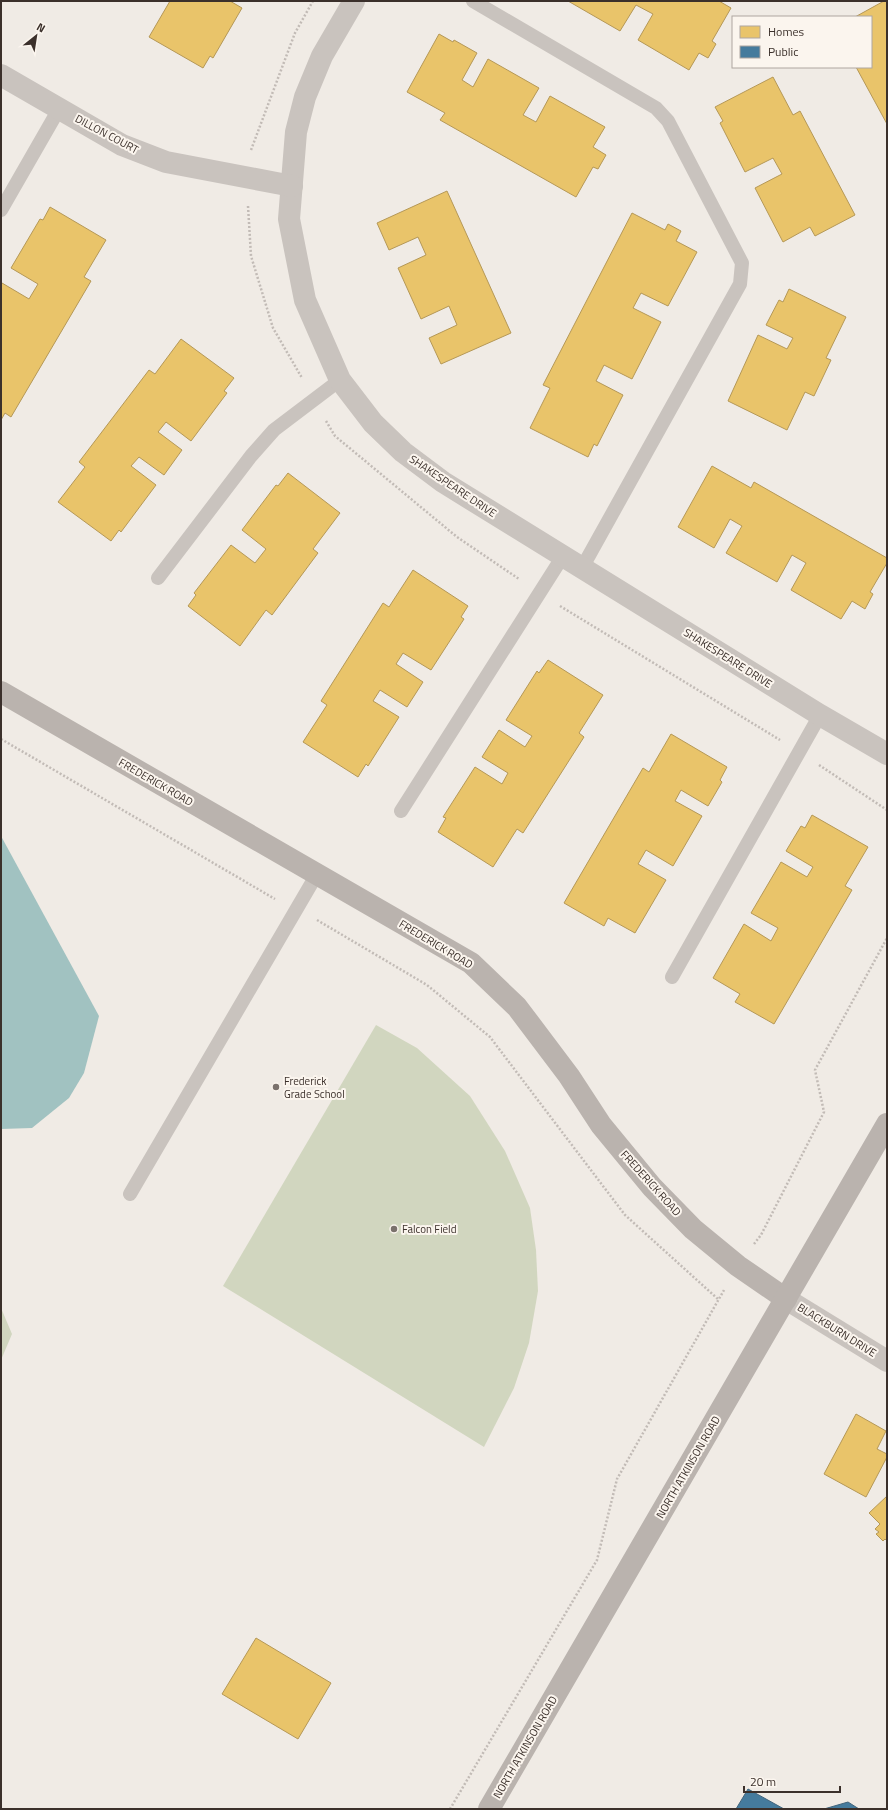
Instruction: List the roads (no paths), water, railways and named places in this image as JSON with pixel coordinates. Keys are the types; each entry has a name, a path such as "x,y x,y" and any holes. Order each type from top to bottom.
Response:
{"street":[{"name":"SHAKESPEARE DRIVE","path":"354,1 322,56 306,97 296,132 289,219 305,300 340,380 373,423 403,452 442,482 820,715 887,754"},
{"name":"DILLON COURT","path":"1,75 122,145 166,162 292,186"},
{"name":"FREDERICK ROAD","path":"1,692 471,963 517,1007 569,1076 601,1125 652,1187 693,1229 738,1266 786,1299"},
{"name":"NORTH ATKINSON ROAD","path":"489,1809 887,1124"},
{"name":"BLACKBURN DRIVE","path":"786,1299 887,1361"}],"lane":[{"path":"473,1 656,108 668,121 742,263 740,284 582,568"},
{"path":"1,210 59,108"},
{"path":"158,578 251,456 274,430 340,380"},
{"path":"401,811 563,556"},
{"path":"672,977 820,715"},
{"path":"130,1194 317,874"}],"water":[{"path":"1,836 99,1016 84,1073 69,1098 32,1128 1,1129"}],"place":[{"name":"Frederick Grade School","path":"276,1087"},
{"name":"Falcon Field","path":"394,1229"}]}
